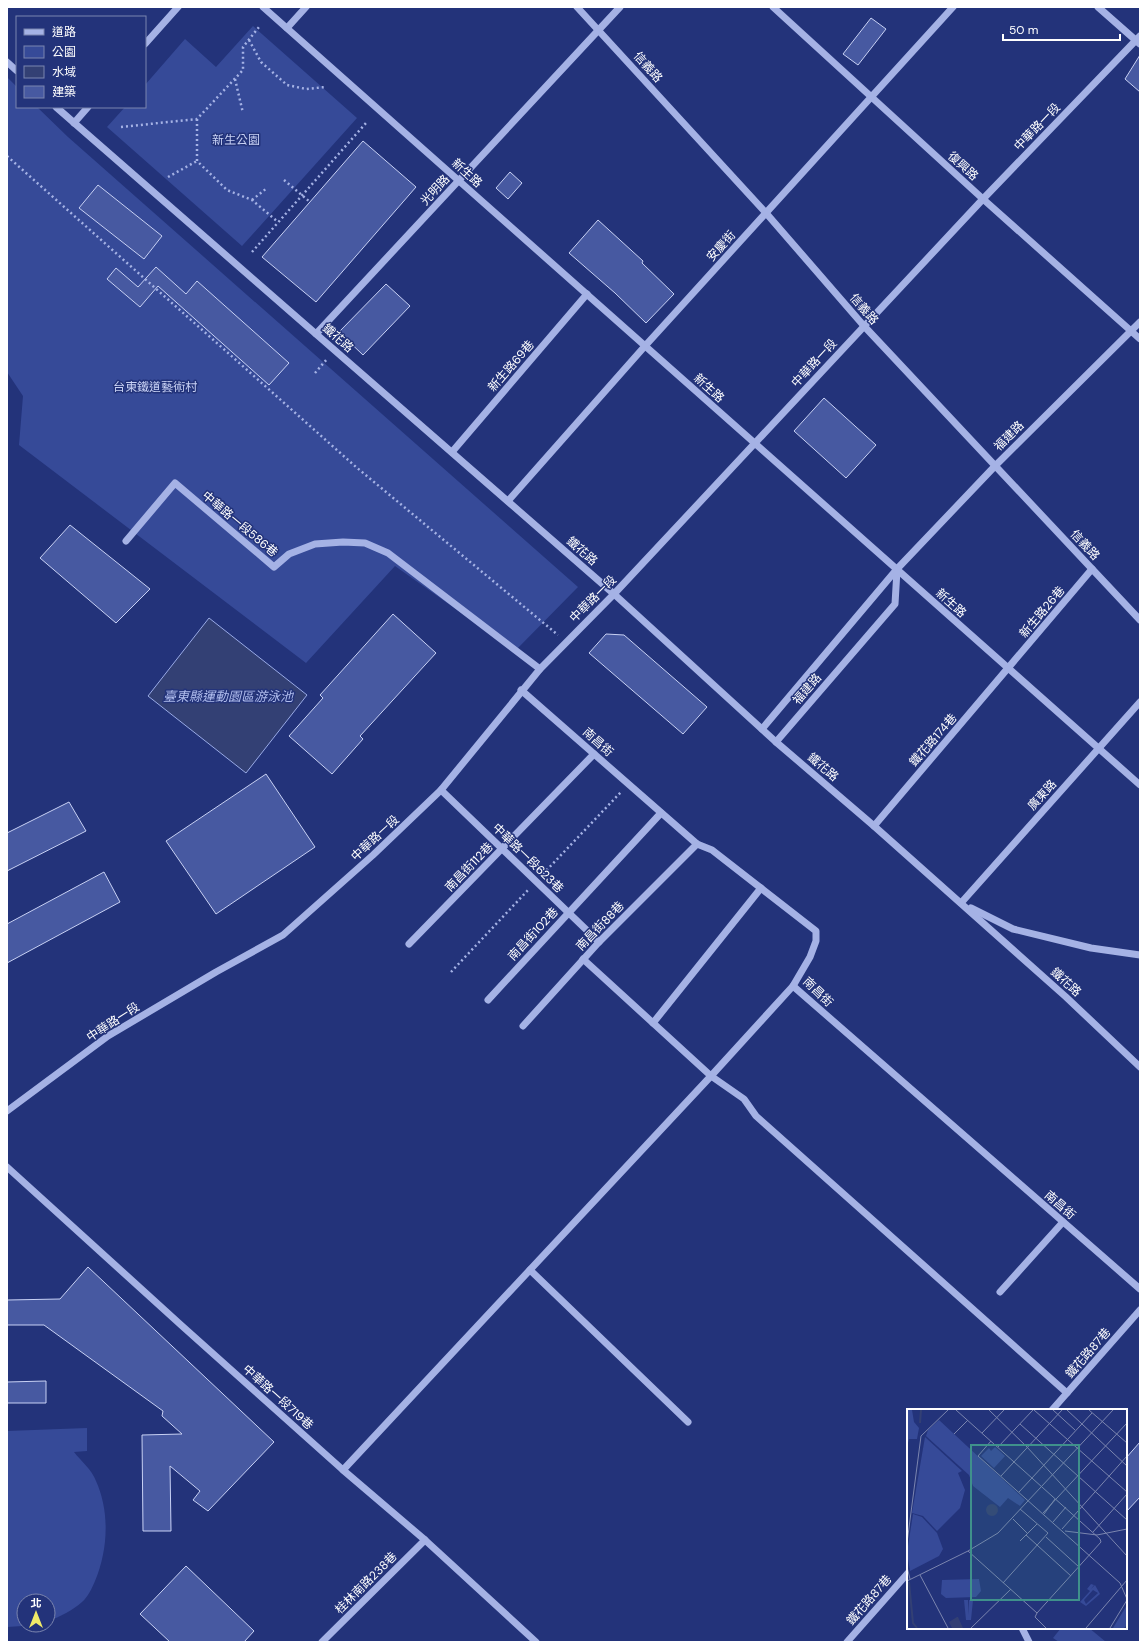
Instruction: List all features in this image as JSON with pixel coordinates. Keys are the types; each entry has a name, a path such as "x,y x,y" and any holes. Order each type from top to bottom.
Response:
{"street":[{"path":"146,43 178,7"},
{"name":"新生路","path":"263,7 1140,785"},
{"path":"287,28 306,7"},
{"name":"信義路","path":"577,7 599,29 766,213 864,326 1140,620"},
{"name":"光明路","path":"316,334 620,7"},
{"name":"復興路","path":"773,7 871,98 1140,339"},
{"name":"安慶街","path":"508,501 645,346 953,7"},
{"path":"1098,7 1139,40"},
{"name":"中華路一段","path":"7,1110 108,1036 216,972 283,935 373,855 441,790 540,669 614,594 983,199 1139,40"},
{"path":"7,62 16,70"},
{"name":"鐵花路","path":"57,108 614,594 776,742 962,903 1066,997 1140,1067"},
{"path":"74,123 87,108"},
{"name":"新生路69巷","path":"452,452 587,294"},
{"name":"福建路","path":"762,729 897,569 995,466 1140,322"},
{"name":"中華路一段586巷","path":"126,541 175,483 274,567 289,554 315,544 342,542 365,543 388,553 540,669"},
{"name":"福建路","path":"776,742 895,604 897,569"},
{"name":"新生路26巷","path":"1008,669 1092,569"},
{"name":"鐵花路174巷","path":"874,826 1008,669"},
{"name":"南昌街","path":"522,690 697,844 712,850 816,931 816,941 810,957 793,986 1140,1289"},
{"name":"廣東路","path":"962,903 1140,702"},
{"name":"南昌街112巷","path":"409,944 594,754"},
{"name":"中華路一段623巷","path":"441,790 599,942"},
{"name":"南昌街102巷","path":"488,1000 661,813"},
{"name":"南昌街88巷","path":"523,1026 599,942 697,844"},
{"path":"653,1023 761,888"},
{"path":"962,903 1013,929 1091,948 1140,955"},
{"path":"583,959 711,1076 744,1099 756,1116 1067,1393"},
{"path":"343,1470 711,1076 793,986"},
{"name":"中華路一段719巷","path":"7,1167 343,1470 425,1540 536,1642"},
{"path":"1000,1292 1063,1222"},
{"path":"530,1270 688,1422"},
{"name":"鐵花路87巷","path":"1053,1409 1140,1310"},
{"name":"桂林南路238巷","path":"322,1642 425,1540"},
{"name":"鐵花路87巷","path":"847,1642 907,1574"},
{"path":"1022,1629 1029,1642"}],"path":[{"path":"121,127 197,119 243,70 243,47 259,27"},
{"path":"249,40 261,62 287,85 306,89 326,87"},
{"path":"235,79 243,113"},
{"path":"197,119 198,161 226,190 252,200 278,222"},
{"path":"252,252 366,123"},
{"path":"7,156 356,467 566,642"},
{"path":"168,177 198,161"},
{"path":"284,180 310,202"},
{"path":"252,200 267,188"},
{"path":"315,373 327,359"}],"green space":[{"name":"新生公園","path":"253,26 357,118 242,246 107,127 124,108 146,108 146,84 185,39 216,67"},
{"name":"台東鐵道藝術村","path":"7,77 16,86 16,108 38,108 68,137 578,587 515,651 395,566 306,663 19,445 23,396 7,372"},
{"path":"87,1428 87,1451 74,1452 89,1469 101,1493 104,1505 106,1531 103,1557 95,1581 88,1595 82,1602 75,1608 56,1617 56,1593 16,1593 16,1626 7,1627 7,1431"},
{"path":"1060,1629 1090,1629 1106,1642 1059,1642 1053,1638"}],"water":[{"name":"臺東縣運動園區游泳池","path":"209,618 307,695 246,773 148,696"}],"building":[{"path":"871,18 886,29 858,65 843,54"},
{"path":"1140,55 1140,92 1125,79"},
{"path":"363,141 416,187 316,302 262,257"},
{"path":"510,172 522,183 508,199 496,188"},
{"path":"98,185 162,236 144,259 79,208"},
{"path":"598,220 643,261 642,263 674,294 646,323 615,293 569,253"},
{"path":"156,267 186,294 197,281 289,363 269,385 158,286 140,307 107,279 116,268 138,287"},
{"path":"386,284 410,306 363,355 339,332"},
{"path":"824,398 876,445 846,478 794,431"},
{"path":"70,525 150,589 116,623 40,558"},
{"path":"393,614 436,653 360,736 363,739 332,774 289,736 323,698 320,695"},
{"path":"606,634 624,635 707,707 683,734 589,653"},
{"path":"266,774 315,847 216,914 166,841"},
{"path":"69,802 86,831 7,871 7,833"},
{"path":"104,872 120,902 7,963 7,924"},
{"path":"88,1267 274,1442 208,1511 193,1500 200,1491 170,1466 171,1531 143,1531 142,1435 182,1434 162,1416 163,1411 44,1325 7,1325 7,1300 60,1299"},
{"path":"46,1381 46,1403 7,1403 7,1382"},
{"path":"1140,1442 1140,1497 1127,1511 1127,1457"},
{"path":"186,1566 254,1631 244,1642 170,1642 140,1614"}]}
